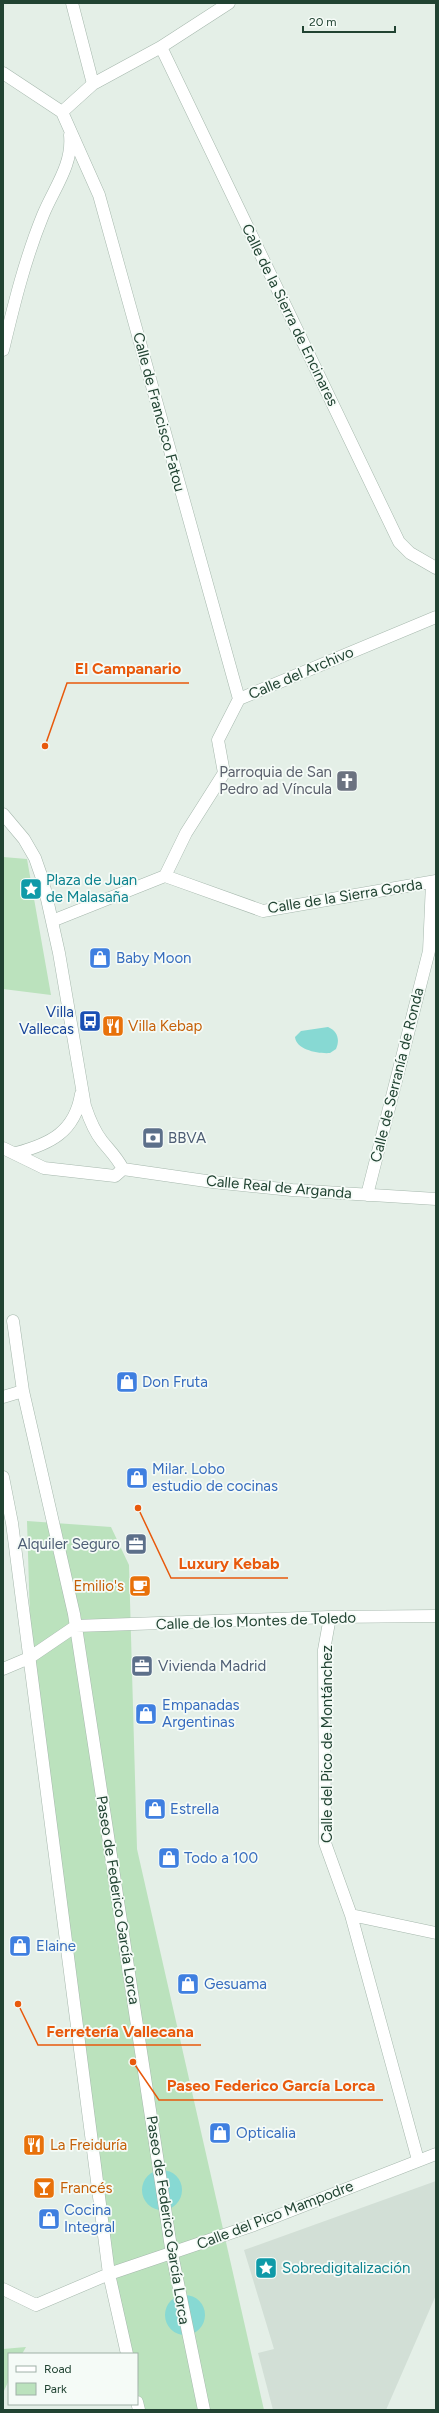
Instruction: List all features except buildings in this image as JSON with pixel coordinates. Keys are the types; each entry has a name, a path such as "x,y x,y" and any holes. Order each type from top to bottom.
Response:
{"street":[{"path":"72,3 93,84"},
{"path":"3,73 62,112 93,84 161,47 229,3"},
{"name":"Calle de la Sierra de Encinares","path":"161,47 399,542 410,554 433,562"},
{"name":"Calle de Francisco Fatou","path":"62,112 99,195 239,699"},
{"path":"3,350 17,289 43,215 67,164 71,148 70,128"},
{"name":"Calle del Archivo","path":"165,876 186,833 224,773 218,740 239,699 436,617"},
{"path":"3,814 13,824 35,858 52,921 85,1106 92,1124 102,1141 115,1153 123,1169 115,1176 44,1168 16,1153 3,1148"},
{"path":"52,921 165,876"},
{"name":"Calle de la Sierra Gorda","path":"165,876 263,911 434,882"},
{"name":"Calle de Serranía de Ronda","path":"367,1195 429,951 434,882"},
{"path":"16,1153 41,1146 54,1139 71,1122 79,1105 82,1085"},
{"name":"Calle Real de Arganda","path":"123,1169 213,1182 367,1195 436,1199"},
{"name":"Paseo de Federico García Lorca","path":"13,1320 23,1391 76,1626 172,2254 204,2410"},
{"path":"3,1397 23,1391"},
{"path":"3,1477 12,1523 109,2274 127,2353"},
{"name":"Calle de los Montes de Toledo","path":"76,1626 330,1617 436,1616"},
{"name":"Calle del Pico de Montánchez","path":"330,1617 324,1650 325,1843 351,1915 418,2160"},
{"path":"3,1669 29,1658 76,1626"},
{"path":"351,1915 436,1933"},
{"name":"Calle del Pico Mampodre","path":"3,2290 36,2305 109,2274 172,2254 254,2225 436,2154"}],"shaded area":[{"path":"436,2181 436,2295 386,2410 273,2410 258,2353 274,2349 244,2250"}],"green space":[{"path":"3,857 27,859 51,995 3,989"},
{"path":"27,1521 111,1527 129,1565 137,1849 264,2410 139,2410 138,2353 127,2353 109,2274 32,1685"},
{"path":"26,2347 23,2353 8,2353 8,2382 3,2393 3,2349"}],"water":[{"path":"328,1027 336,1033 338,1039 336,1049 330,1053 314,1052 299,1045 296,1041 295,1037 301,1031"},
{"path":"158,2170 166,2170 173,2173 179,2179 182,2190 179,2201 173,2207 166,2210 158,2210 151,2207 145,2201 142,2194 142,2186 145,2179 151,2173"},
{"path":"189,2295 196,2298 202,2304 205,2315 204,2323 196,2332 189,2335 181,2335 174,2332 166,2323 165,2311 168,2304 177,2296"}],"place":[{"name":"El Campanario","path":"45,746"},
{"name":"Parroquia de San Pedro ad Víncula","path":"347,781"},
{"name":"Plaza de Juan de Malasaña","path":"31,889"},
{"name":"Baby Moon","path":"100,958"},
{"name":"Villa Vallecas","path":"90,1021"},
{"name":"Villa Kebap","path":"113,1026"},
{"name":"BBVA","path":"153,1138"},
{"name":"Don Fruta","path":"127,1382"},
{"name":"Milar. Lobo estudio de cocinas","path":"137,1478"},
{"name":"Luxury Kebab","path":"138,1508"},
{"name":"Alquiler Seguro","path":"136,1544"},
{"name":"Emilio's","path":"140,1586"},
{"name":"Vivienda Madrid","path":"142,1666"},
{"name":"Empanadas Argentinas","path":"146,1714"},
{"name":"Estrella","path":"155,1809"},
{"name":"Todo a 100","path":"169,1858"},
{"name":"Elaine","path":"20,1946"},
{"name":"Gesuama","path":"188,1984"},
{"name":"Ferretería Vallecana","path":"18,2004"},
{"name":"Paseo Federico García Lorca","path":"133,2062"},
{"name":"Opticalia","path":"220,2133"},
{"name":"La Freiduría","path":"34,2145"},
{"name":"Francés","path":"44,2188"},
{"name":"Cocina Integral","path":"49,2219"},
{"name":"Sobredigitalización","path":"266,2268"}]}
